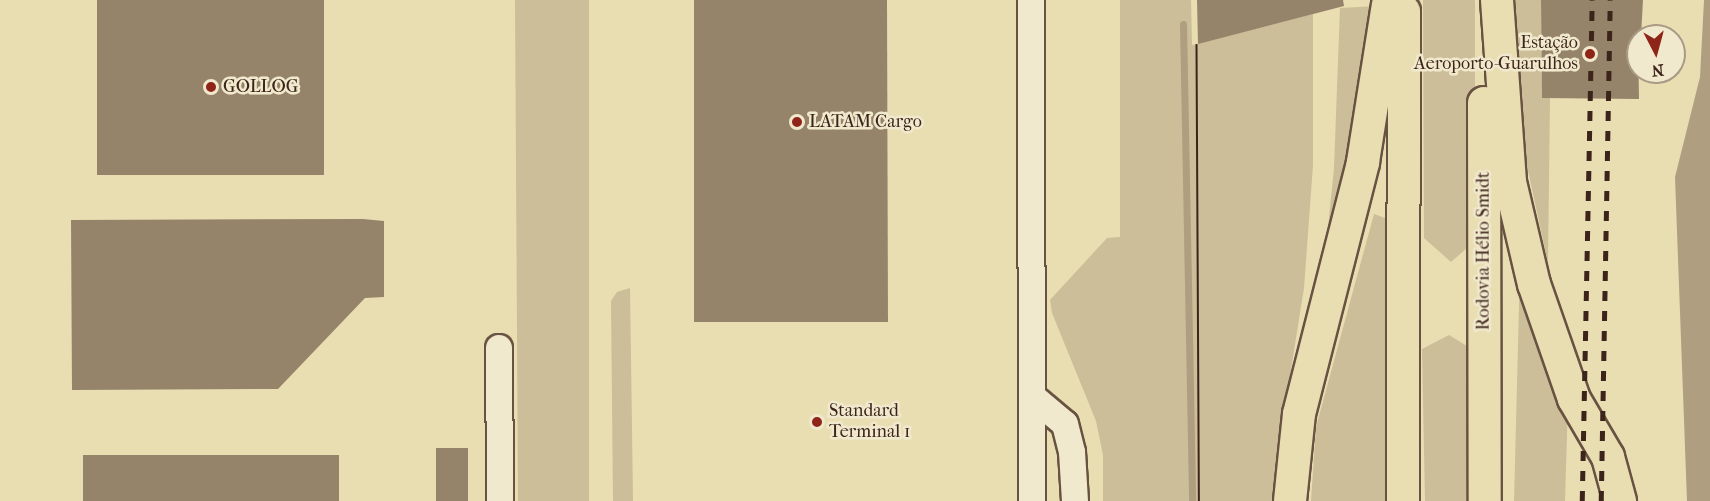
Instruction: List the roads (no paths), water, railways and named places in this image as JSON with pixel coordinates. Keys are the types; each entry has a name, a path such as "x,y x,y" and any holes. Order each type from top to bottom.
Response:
{"main road":[{"path":"1497,0 1510,182 1534,284 1574,399 1608,457 1620,501"},
{"name":"Rodovia Hélio Smidt","path":"1483,1 1485,501"},
{"path":"1290,501 1299,414 1363,162 1396,5 1403,501"}],"street":[{"path":"1031,0 1034,398 1032,501"},
{"path":"499,348 500,501"},
{"path":"1034,398 1065,424 1072,452 1075,501"}],"waterway":[{"path":"1183,24 1192,501"}],"tram line":[{"path":"1197,45 1199,501"}],"railway":[{"path":"1582,501 1592,0"},
{"path":"1601,501 1610,0"}],"place":[{"name":"Estação Aeroporto-Guarulhos","path":"1590,54"},
{"name":"GOLLOG","path":"211,87"},
{"name":"LATAM Cargo","path":"797,122"},
{"name":"Standard Terminal 1","path":"817,422"}]}
